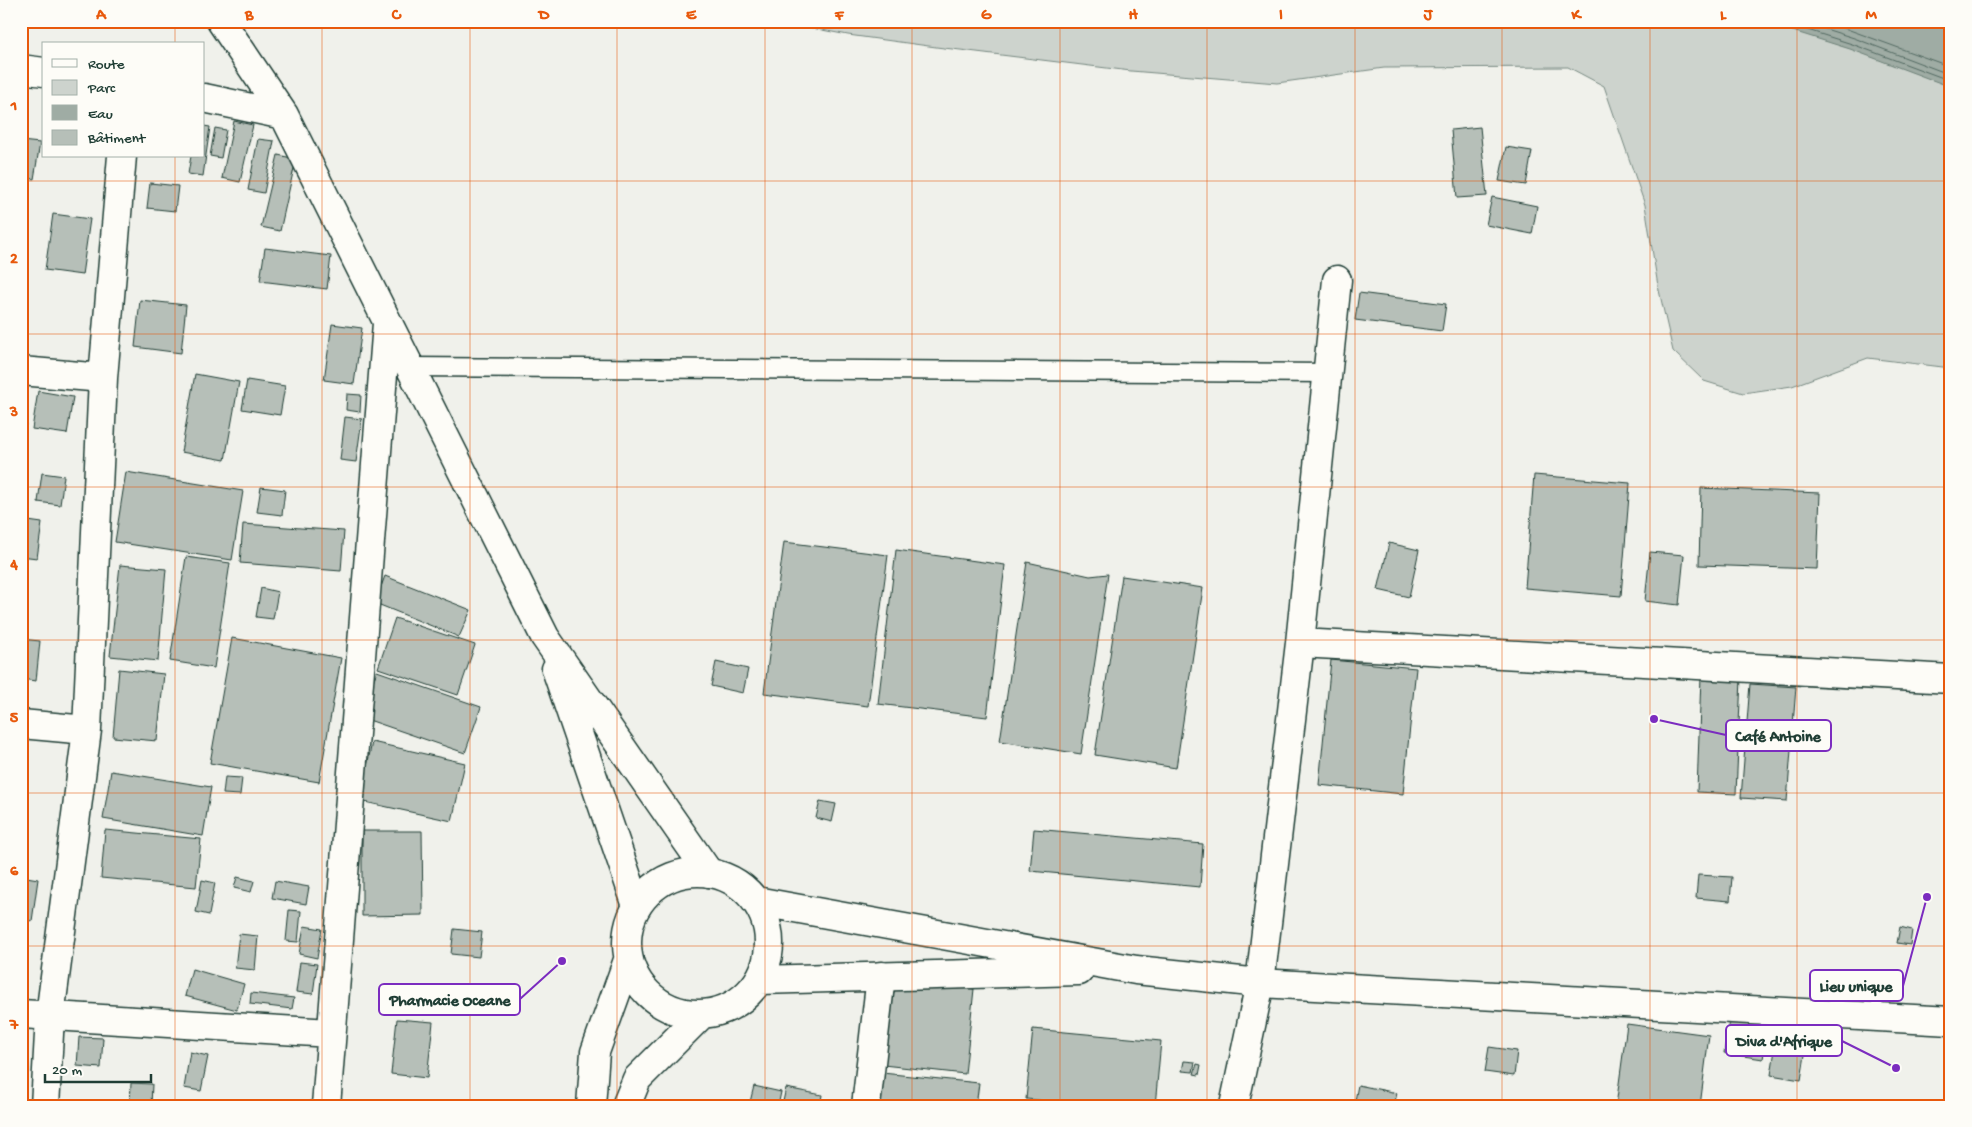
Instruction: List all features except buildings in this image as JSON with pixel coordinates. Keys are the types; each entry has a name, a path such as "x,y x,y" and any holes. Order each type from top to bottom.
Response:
{"street":[{"path":"221,21 284,115 545,637 637,906"},
{"path":"21,69 42,72"},
{"path":"205,98 284,115"},
{"path":"44,1106 50,1016 87,730 103,378 122,158"},
{"path":"1234,1106 1260,983 1300,643 1337,280"},
{"path":"326,1106 387,323"},
{"path":"21,372 103,378"},
{"path":"545,637 709,873"},
{"path":"1300,643 1951,679"},
{"path":"21,724 87,730"},
{"path":"591,1106 595,1052 628,960 627,932 637,906 656,886 681,874 709,873 735,882 756,901 768,926 769,954 760,980 744,998 724,1010 702,1014 670,1009 644,989 628,960"},
{"path":"756,901 1136,970 1260,983 1951,1020"},
{"path":"760,980 1136,970"},
{"path":"866,1106 882,976"},
{"path":"21,1014 331,1033"},
{"path":"626,1106 637,1079 702,1014"}],"lane":[{"path":"409,367 1327,374"}],"green space":[{"path":"775,21 1951,21 1951,368 1868,358 1792,386 1743,393 1704,381 1673,351 1658,286 1645,205 1604,86 1568,67 1384,68 1277,83 1131,71 936,47 848,35"}],"water":[{"path":"1761,21 1951,21 1951,87 1850,49"}],"place":[{"name":"Café Antoine","path":"1654,719"},
{"name":"Lieu unique","path":"1927,897"},
{"name":"Pharmacie Oceane","path":"562,961"},
{"name":"Diva d'Afrique","path":"1896,1068"}]}
